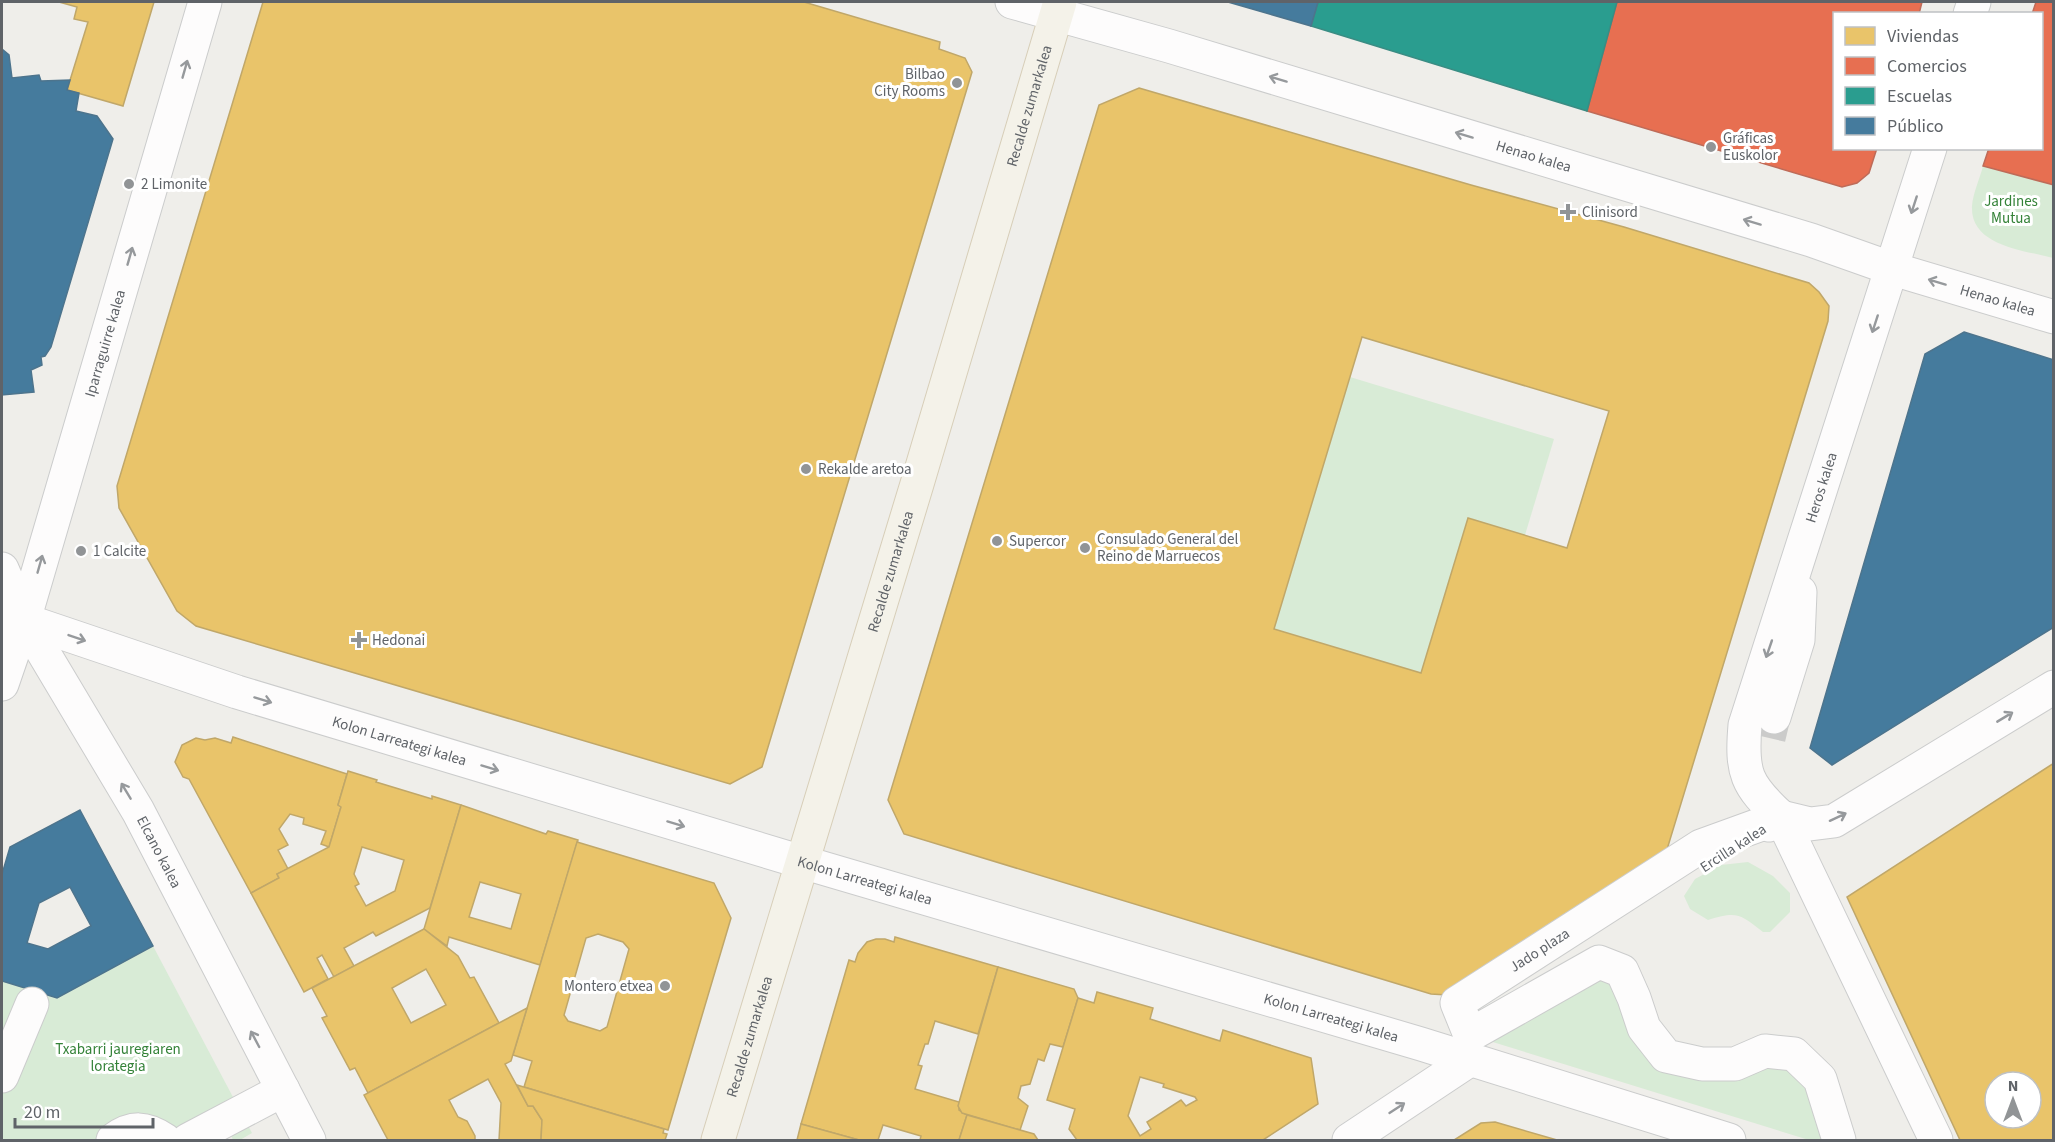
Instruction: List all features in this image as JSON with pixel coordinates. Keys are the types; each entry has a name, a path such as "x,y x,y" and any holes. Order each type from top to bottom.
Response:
{"main road":[{"name":"Recalde zumarkalea","path":"718,1140 917,484 1058,7"}],"street":[{"name":"Iparraguirre kalea","path":"2,684 13,618 205,2"},
{"name":"Henao kalea","path":"1012,2 1058,7 2054,317"},
{"name":"Heros kalea","path":"1781,818 1763,801 1748,778 1743,752 1748,716 1799,563 1929,150"},
{"path":"1774,717 1798,640 1799,563"},
{"name":"Elcano kalea","path":"2,569 13,618 138,811 309,1140"},
{"name":"Kolon Larreategi kalea","path":"13,618 237,692 802,862 1471,1059 1729,1140"},
{"name":"Ercilla kalea","path":"1421,1044 1465,1020 1781,818 1810,824 1834,820 2054,687"},
{"path":"1781,818 1936,1140"},
{"path":"1465,1020 1470,1035 1599,962 1622,971 1644,1028 1666,1056 1702,1064 1735,1064 1765,1051 1794,1054 1820,1079 1839,1140"},
{"path":"2,1076 32,1004"},
{"path":"1348,1140 1471,1059"},
{"path":"188,1140 282,1090"},
{"path":"113,1140 122,1134 137,1130 153,1132 165,1140"}],"green space":[{"name":"Jardines Mutua","path":"1983,166 2053,185 2053,258 2014,249 1989,238 1980,230 1974,219 1972,206"},
{"path":"1350,377 1554,439 1525,535 1421,673 1274,629"},
{"path":"1748,862 1773,876 1790,893 1790,912 1770,932 1763,932 1738,916 1708,920 1690,909 1684,896 1695,879 1721,865"},
{"name":"Txabarri jauregiaren lorategia","path":"153,946 252,1133 240,1140 233,1140 230,1133 216,1140 2,1140 2,981 57,998"},
{"path":"1599,962 1666,1056 1794,1054 1839,1140 1809,1140 1470,1035"}],"building: Viviendas":[{"path":"59,2 154,2 123,106 67,90 88,22 74,19 77,7"},
{"path":"263,2 804,2 940,42 939,49 965,58 972,72 762,767 730,784 196,626 177,611 119,508 117,486"},
{"path":"1139,88 1624,227 1809,283 1829,306 1828,321 1665,856 1447,995 1431,994 904,834 888,800 1099,105","holes":["1362,337 1609,411 1567,548 1468,518 1421,673 1274,629"]},
{"path":"233,737 347,774 338,805 341,807 329,847 321,844 326,831 303,824 304,818 290,814 279,829 288,845 278,850 288,869 277,874 279,878 251,893 189,779 183,777 175,762 182,745 196,738 205,740 215,738 231,743"},
{"path":"2054,763 2054,1140 1960,1140 1847,897"},
{"path":"348,771 432,799 432,796 461,805 430,908 376,936 373,932 344,948 354,966 334,977 322,955 317,958 328,979 304,992 251,893 279,878 277,874 329,847 341,807 338,805","holes":["362,847 404,860 395,891 366,906 355,886 359,884 354,874"]},
{"path":"461,805 546,834 548,831 578,840 540,965 449,937 447,946 424,929","holes":["480,882 521,894 511,929 469,917"]},
{"name":"Montero etxea","path":"577,842 714,883 731,918 668,1130 524,1087 532,1061 513,1055","holes":["598,934 623,942 629,949 607,1027 600,1031 568,1021 564,1015 586,938"]},
{"path":"424,929 458,956 470,978 474,977 499,1023 368,1093 355,1068 350,1070 322,1018 327,1016 312,988","holes":["426,969 446,1005 411,1023 392,988"]},
{"path":"895,937 998,967 978,1034 935,1021 918,1065 922,1066 915,1089 959,1102 959,1110 967,1115 959,1140 920,1140 921,1136 883,1125 878,1140 859,1140 801,1124 849,960 855,962 858,953 867,942 885,939 894,942"},
{"path":"998,967 1074,989 1078,998 1063,1047 1050,1044 1044,1061 1038,1059 1030,1084 1021,1086 1018,1098 1028,1106 1020,1130 962,1113 958,1106"},
{"path":"1097,992 1153,1008 1150,1019 1220,1041 1223,1030 1311,1058 1318,1104 1263,1140 1077,1140 1069,1129 1075,1109 1047,1100 1078,998 1094,1003","holes":["1140,1077 1164,1084 1163,1087 1195,1097 1197,1100 1186,1106 1181,1100 1147,1122 1151,1129 1140,1136 1128,1116"]},
{"path":"527,1008 511,1061 505,1064 528,1106 533,1106 542,1120 541,1140 499,1140 501,1103 488,1079 449,1100 458,1117 467,1121 475,1140 388,1140 364,1095"},
{"path":"517,1085 664,1129 663,1133 667,1134 665,1140 541,1140 542,1120 533,1106 528,1106"},
{"path":"967,1115 1034,1134 1038,1140 959,1140"},
{"path":"1495,1122 1557,1140 1454,1140 1481,1123"},
{"path":"801,1124 859,1140 797,1140"}],"building: Comercios":[{"path":"1617,2 1922,2 1920,12 1833,12 1833,150 1876,150 1869,173 1857,183 1842,187 1587,111"},
{"path":"2036,2 2054,2 2054,185 1983,166 1988,150 2043,150 2043,12 2033,12"}],"building: Escuelas":[{"path":"1318,2 1617,2 1587,111 1311,26"}],"building: Público":[{"path":"1228,2 1318,2 1311,26"},
{"path":"2,49 9,55 12,78 39,75 41,81 70,80 67,90 79,93 76,111 97,116 113,139 51,347 45,356 41,357 42,365 31,370 34,392 2,395"},
{"path":"1964,332 2054,360 2054,627 1832,765 1810,748 1925,354"},
{"path":"80,810 153,946 57,998 2,981 2,874 10,847","holes":["70,887 91,926 48,949 27,943 39,903"]}],"tunnel":[{"path":"1769,738 1774,717"}],"place":[{"name":"Bilbao City Rooms","path":"957,83"},
{"name":"Gráficas Euskolor","path":"1711,147"},
{"name":"2 Limonite","path":"129,184"},
{"name":"Clinisord","path":"1568,212"},
{"name":"Rekalde aretoa","path":"806,469"},
{"name":"Supercor","path":"997,541"},
{"name":"Consulado General del Reino de Marruecos","path":"1085,548"},
{"name":"1 Calcite","path":"81,551"},
{"name":"Hedonai","path":"359,640"},
{"name":"Montero etxea","path":"665,986"}]}
